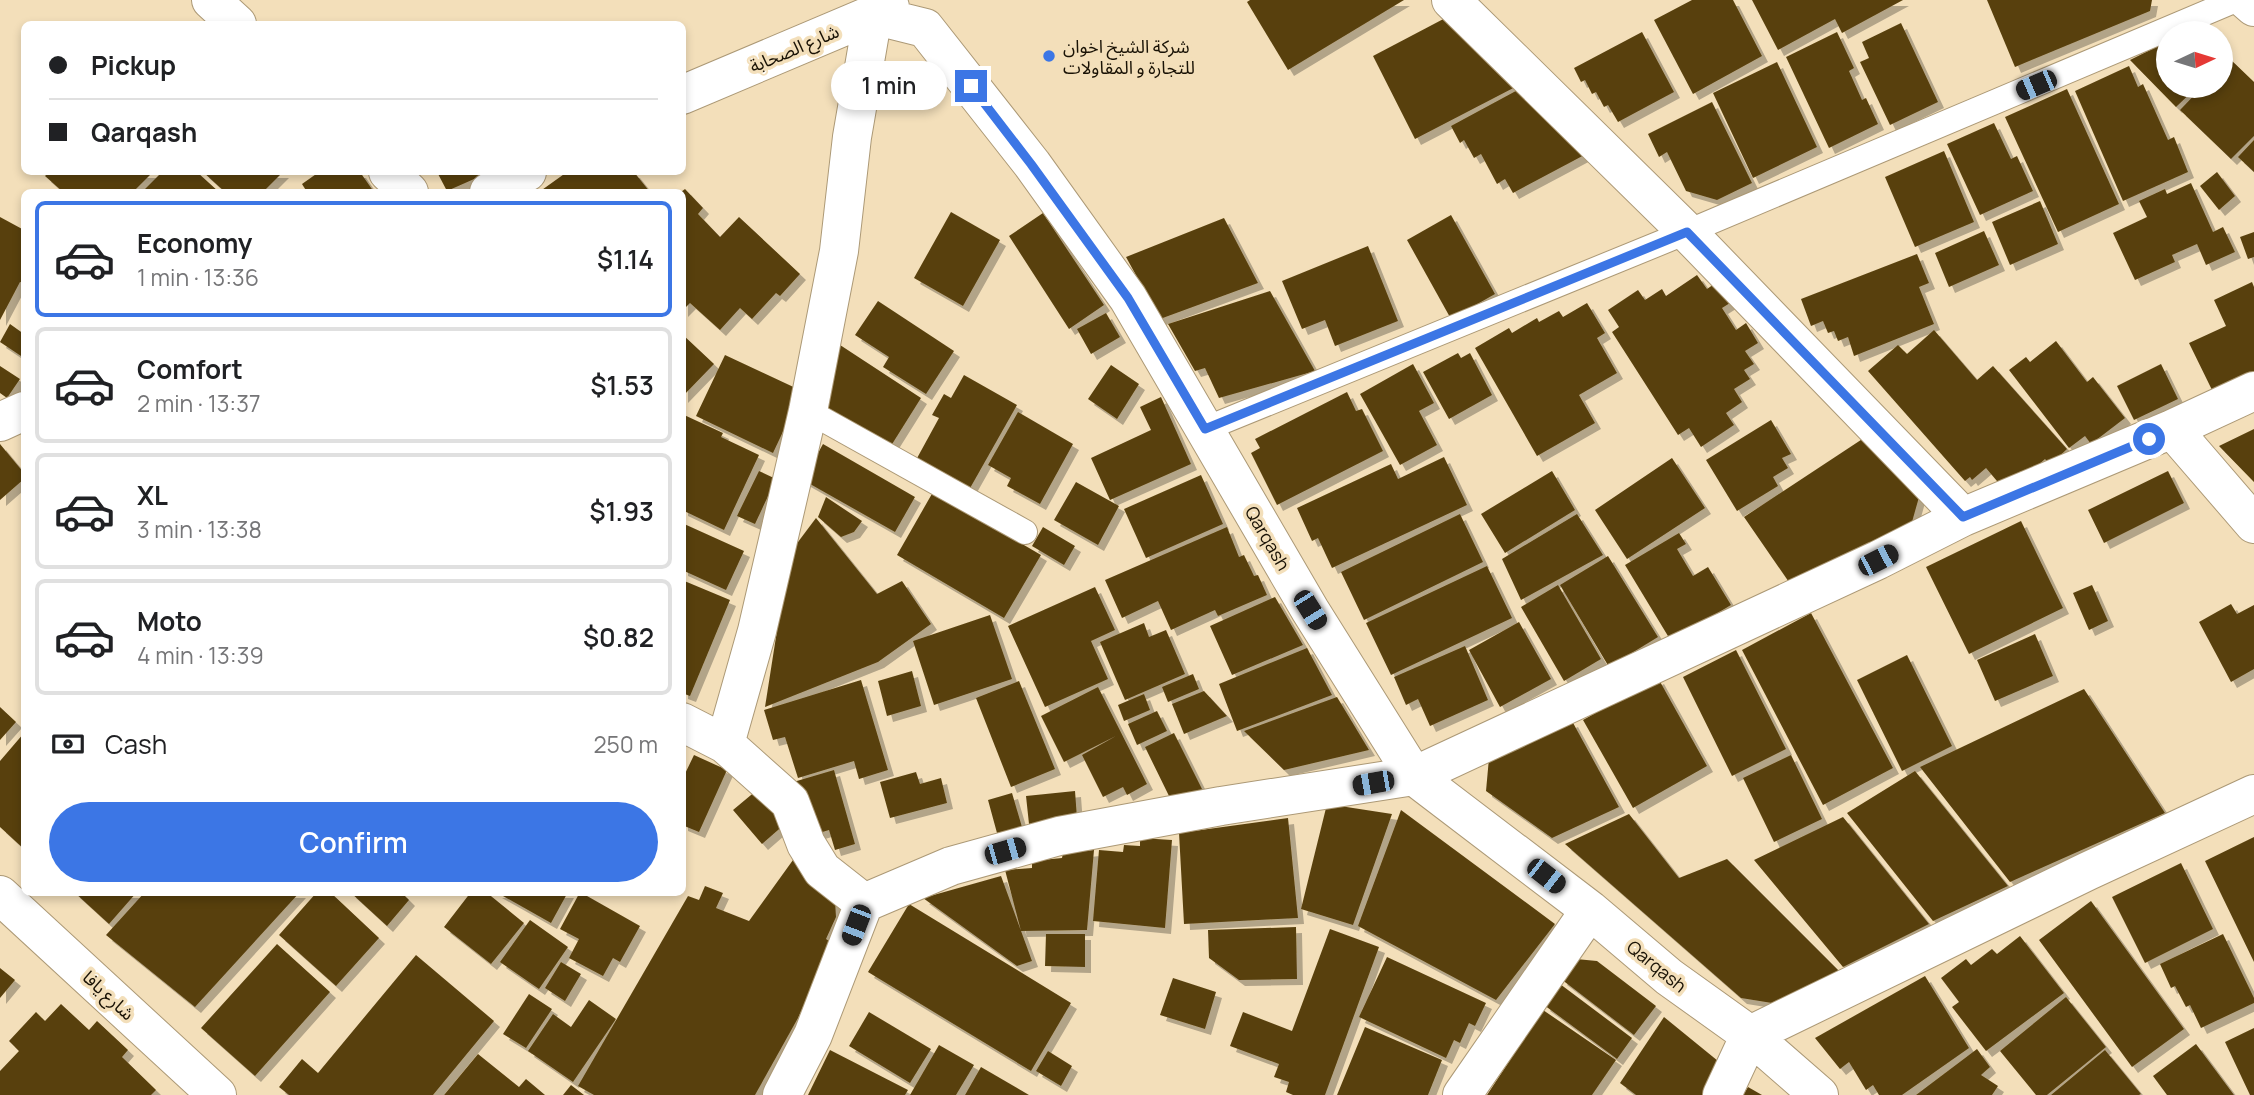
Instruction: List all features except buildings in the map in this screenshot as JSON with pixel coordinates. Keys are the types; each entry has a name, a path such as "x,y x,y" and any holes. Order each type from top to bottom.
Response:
{"street":[{"path":"211,0 234,21"},
{"path":"1451,0 1687,232 1963,517"},
{"path":"2246,0 2254,7"},
{"path":"725,744 757,631 808,411 839,251 852,137 881,5"},
{"name":"شارع الصحابة","path":"686,93 881,5"},
{"name":"Qarqash","path":"881,5 925,28 1031,164 1128,298 1310,610 1414,776 1590,910 1669,977 1750,1035 1819,1095"},
{"path":"391,175 406,189"},
{"path":"495,189 521,175"},
{"path":"782,1095 813,1035 864,903 951,866 1059,836 1221,806 1414,776 1866,566 1963,517 2172,429 2254,391"},
{"path":"0,422 21,412"},
{"path":"2172,429 2254,524"},
{"path":"686,724 725,744 790,802 806,844 822,870 864,903"},
{"path":"1722,1095 1750,1035 2088,871 2254,794"},
{"name":"شارع يافا","path":"0,895 217,1095"},
{"path":"1462,1095 1590,910"}],"lane":[{"path":"1205,429 1687,232 2236,0"},
{"path":"808,411 1025,531"}],"place":[{"name":"شركة الشيخ اخوان للتجارة و المقاولات","path":"1049,56"}],"route":[{"path":"971,86 1128,298 1205,429 1687,232 1963,517 2149,439"}]}
